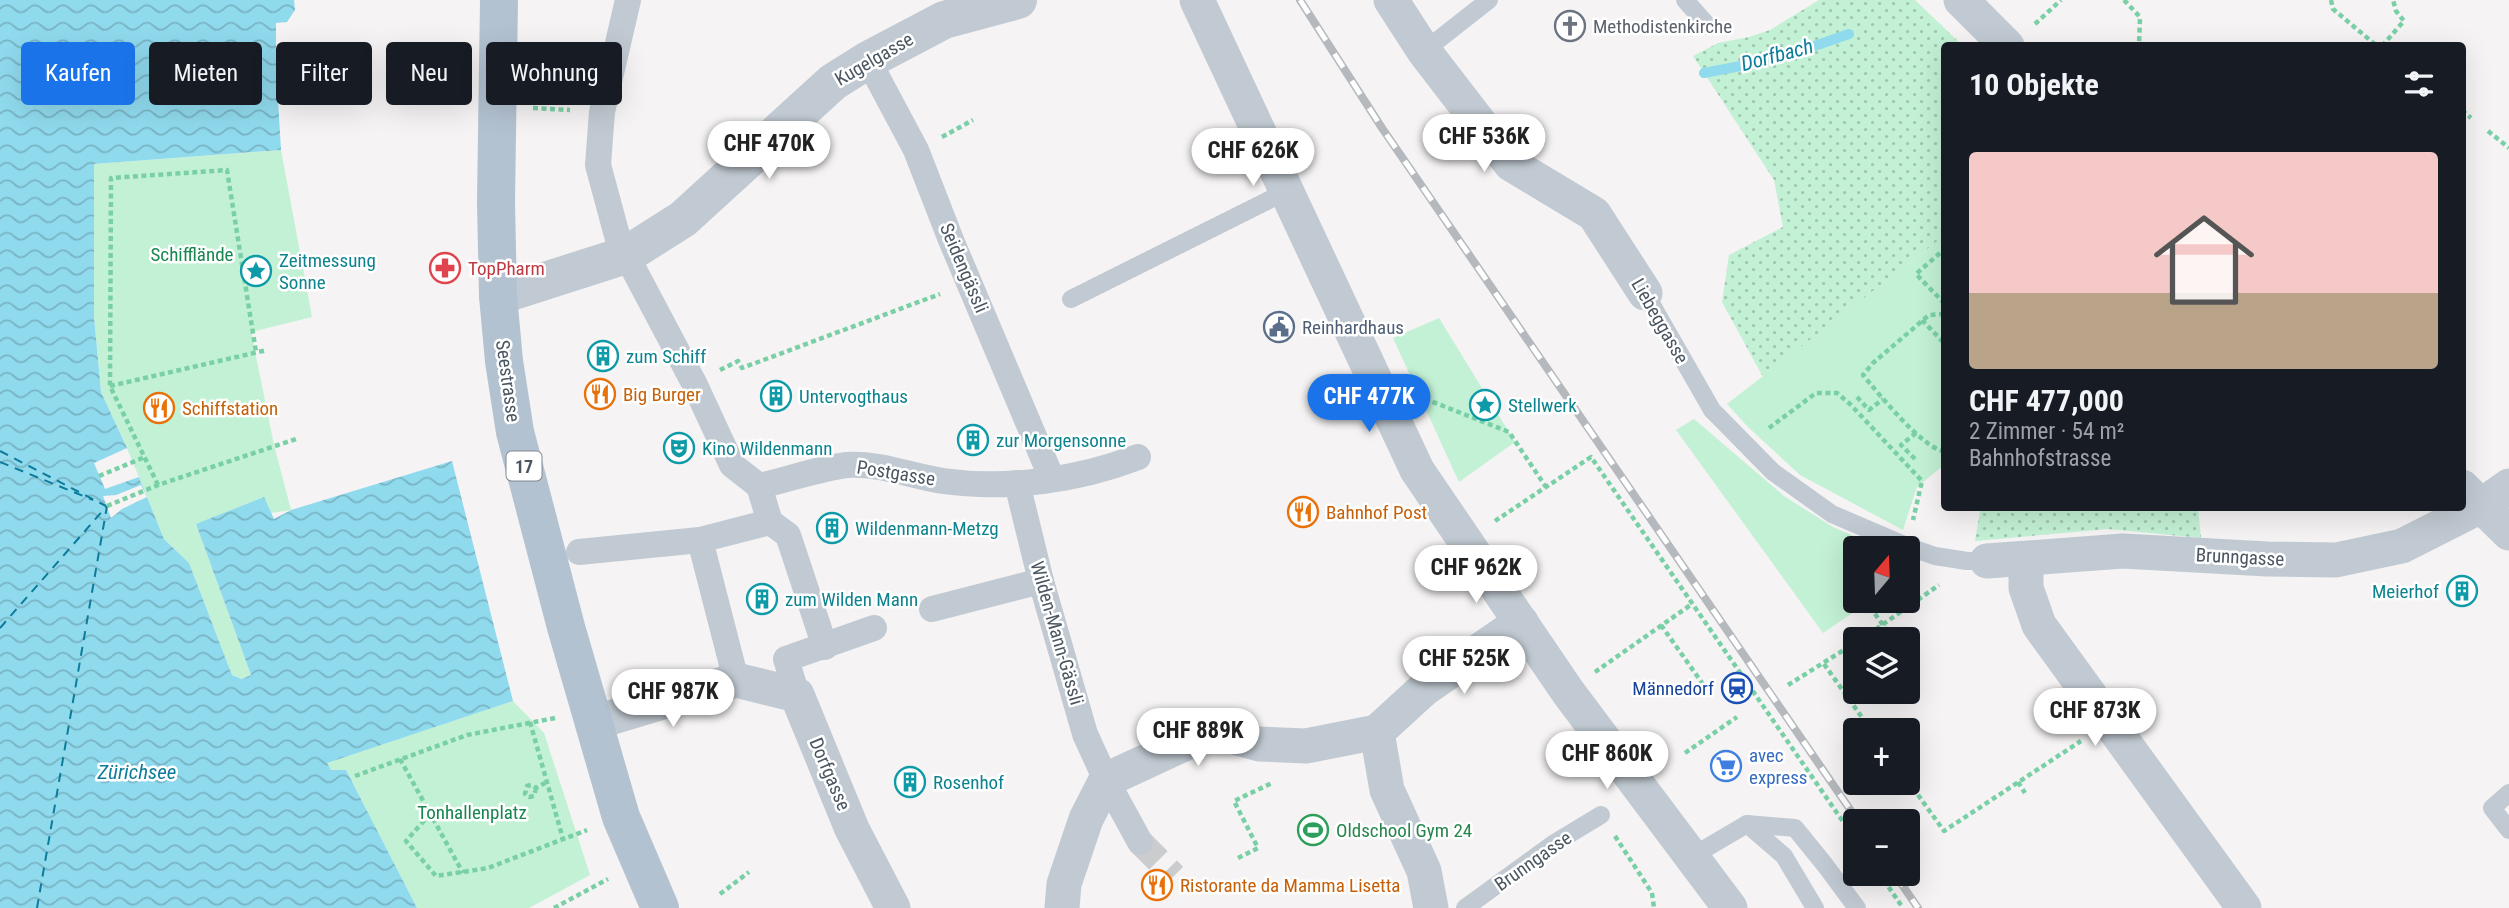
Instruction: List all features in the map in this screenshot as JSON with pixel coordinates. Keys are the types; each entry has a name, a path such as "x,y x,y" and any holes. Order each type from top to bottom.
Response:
{"main road":[{"name":"Seestrasse","path":"499,0 496,202 498,296 515,432 577,720 660,908"}],"street":[{"path":"618,239 598,165 602,112 628,0"},
{"name":"Kugelgasse","path":"498,296 626,255 683,219 833,82 943,20 1018,0"},
{"path":"1197,0 1417,470 1568,692 1730,908"},
{"name":"Liebeggasse","path":"1391,0 1424,51 1511,164 1594,215 1645,293"},
{"path":"1961,0 2003,42"},
{"name":"Seidengässli","path":"868,60 916,150 1052,479"},
{"path":"632,266 694,383 732,465 758,486 770,522 788,535 825,647"},
{"name":"Postgasse","path":"758,486 847,465 881,467 943,481 1017,483 1107,469 1138,457"},
{"name":"Wilden-Mann-Gässli","path":"1017,483 1041,581 1085,734 1105,780 1140,842"},
{"name":"Brunngasse","path":"2472,496 2498,496 2509,486"},
{"path":"2472,496 2509,533"},
{"name":"Brunngasse","path":"1987,561 2123,551 2336,560 2402,546 2451,511"},
{"path":"579,552 700,540 770,522"},
{"path":"700,540 736,680"},
{"path":"2025,559 2026,588 2039,625 2244,908"},
{"path":"932,609 1041,581"},
{"path":"1062,908 1065,884 1086,819 1105,780 1212,731 1259,744 1306,746 1377,732 1424,689 1521,622"},
{"path":"797,695 786,659 874,628"},
{"path":"577,720 736,680 797,695"},
{"name":"Dorfgasse","path":"797,695 852,829 893,908"},
{"path":"1377,732 1387,789 1424,871 1431,908"}],"lane":[{"path":"1424,51 1489,0"},
{"path":"1685,0 1707,26"},
{"path":"1071,299 1285,192"},
{"name":"Liebeggasse","path":"1645,293 1712,410 1773,472 1832,514 1909,547 1935,556 1987,561"},
{"path":"2509,793 2492,808 2509,830"},
{"name":"Brunngasse","path":"1472,906 1552,844 1601,815"},
{"path":"1691,858 1747,824 1794,828 1857,908"},
{"path":"1747,824 1784,856 1815,908"}],"path":[{"path":"2124,0 2140,17 2139,42"},
{"path":"2331,0 2333,9 2371,42"},
{"path":"2386,42 2404,21 2396,11 2393,0"},
{"path":"526,108 602,112"},
{"path":"2466,114 2471,118"},
{"path":"2488,131 2509,148"},
{"path":"158,485 110,386 111,178 227,170 256,352"},
{"path":"1940,253 1916,274 1941,300"},
{"path":"694,383 738,361 742,368 971,283"},
{"path":"1941,314 1929,315 1922,320 1863,375 1883,400 1916,433 1937,451 1941,451"},
{"path":"1922,320 1941,340"},
{"path":"110,386 268,350"},
{"path":"1762,433 1816,393 1837,393 1922,481 1914,516"},
{"path":"1857,397 1870,410 1883,400"},
{"path":"1428,400 1509,432 1546,487"},
{"path":"1915,459 1901,445 1916,433"},
{"path":"107,506 158,485 296,439"},
{"path":"99,476 145,457"},
{"path":"1466,541 1591,457 1843,822"},
{"path":"1879,627 1940,584"},
{"path":"1568,692 1692,604"},
{"path":"1661,625 1705,687"},
{"path":"1788,685 1843,651"},
{"path":"1824,664 1862,718"},
{"path":"1685,752 1737,717"},
{"path":"355,776 467,734 530,722 577,720"},
{"path":"530,722 545,783 563,839"},
{"path":"1919,795 1944,831 2111,722"},
{"path":"400,759 463,873"},
{"path":"2018,782 2025,793"},
{"path":"536,788 545,783"},
{"path":"430,814 406,841 436,876 488,868 621,817"},
{"path":"1601,815 1653,892 1654,908"},
{"path":"1238,858 1258,848"},
{"path":"720,894 749,872"},
{"path":"554,908 611,877"},
{"path":"1888,886 1903,908"}],"green space":[{"path":"1819,0 1915,0 1959,42 1941,42 1941,238 1763,377 1722,302 1729,255 1783,227 1774,180 1693,56 1718,43 1770,30"},
{"name":"Schifflände","path":"281,150 312,317 251,332 274,445 291,510 196,524 251,675 243,679 232,675 189,563 164,539 101,392 94,317 94,164"},
{"path":"1941,238 1941,467 1917,487 1903,530 1800,475 1727,404"},
{"path":"1439,318 1515,442 1459,482 1393,338"},
{"path":"1694,419 1784,496 1833,527 1854,536 1843,536 1843,613 1853,613 1823,633 1676,430"},
{"path":"1980,511 2198,511 2201,538 2108,529 1975,541"},
{"name":"Tonhallenplatz","path":"513,701 544,733 590,875 529,908 417,908 346,770 331,770 326,763"}],"water":[{"name":"Zürichsee","path":"0,0 294,0 295,10 287,22 276,23 276,105 278,105 281,150 94,164 94,317 101,392 164,539 189,563 232,675 242,679 251,675 196,524 264,497 274,519 291,510 452,461 513,701 327,763 331,770 346,770 417,908 0,908"}],"pier":[{"path":"127,448 139,477 105,489 94,463"},
{"path":"141,485 147,497 122,509 111,518 103,496 116,495"}],"waterway":[{"name":"Dorfbach","path":"1704,73 1777,59 1849,34"}],"ferry route":[{"path":"0,451 106,506"},
{"path":"0,462 93,500"},
{"path":"37,908 107,506"},
{"path":"0,628 106,507"}],"tunnel":[{"path":"1140,842 1174,876"}],"railway":[{"path":"1300,0 1382,128 1850,809"},
{"path":"1903,886 1918,908"}],"place":[{"name":"Methodistenkirche","path":"1570,26"},
{"name":"TopPharm","path":"445,268"},
{"name":"Zeitmessung Sonne","path":"256,271"},
{"name":"Reinhardhaus","path":"1279,327"},
{"name":"zum Schiff","path":"603,356"},
{"name":"Big Burger","path":"600,394"},
{"name":"Untervogthaus","path":"776,396"},
{"name":"Stellwerk","path":"1485,405"},
{"name":"Schiffstation","path":"159,408"},
{"name":"zur Morgensonne","path":"973,440"},
{"name":"Kino Wildenmann","path":"679,448"},
{"name":"Bahnhof Post","path":"1303,512"},
{"name":"Wildenmann-Metzg","path":"832,528"},
{"name":"Meierhof","path":"2462,591"},
{"name":"zum Wilden Mann","path":"762,599"},
{"name":"Männedorf","path":"1737,688"},
{"name":"avec express","path":"1726,766"},
{"name":"Rosenhof","path":"910,782"},
{"name":"Oldschool Gym 24","path":"1313,830"},
{"name":"Ristorante da Mamma Lisetta","path":"1157,885"}]}
